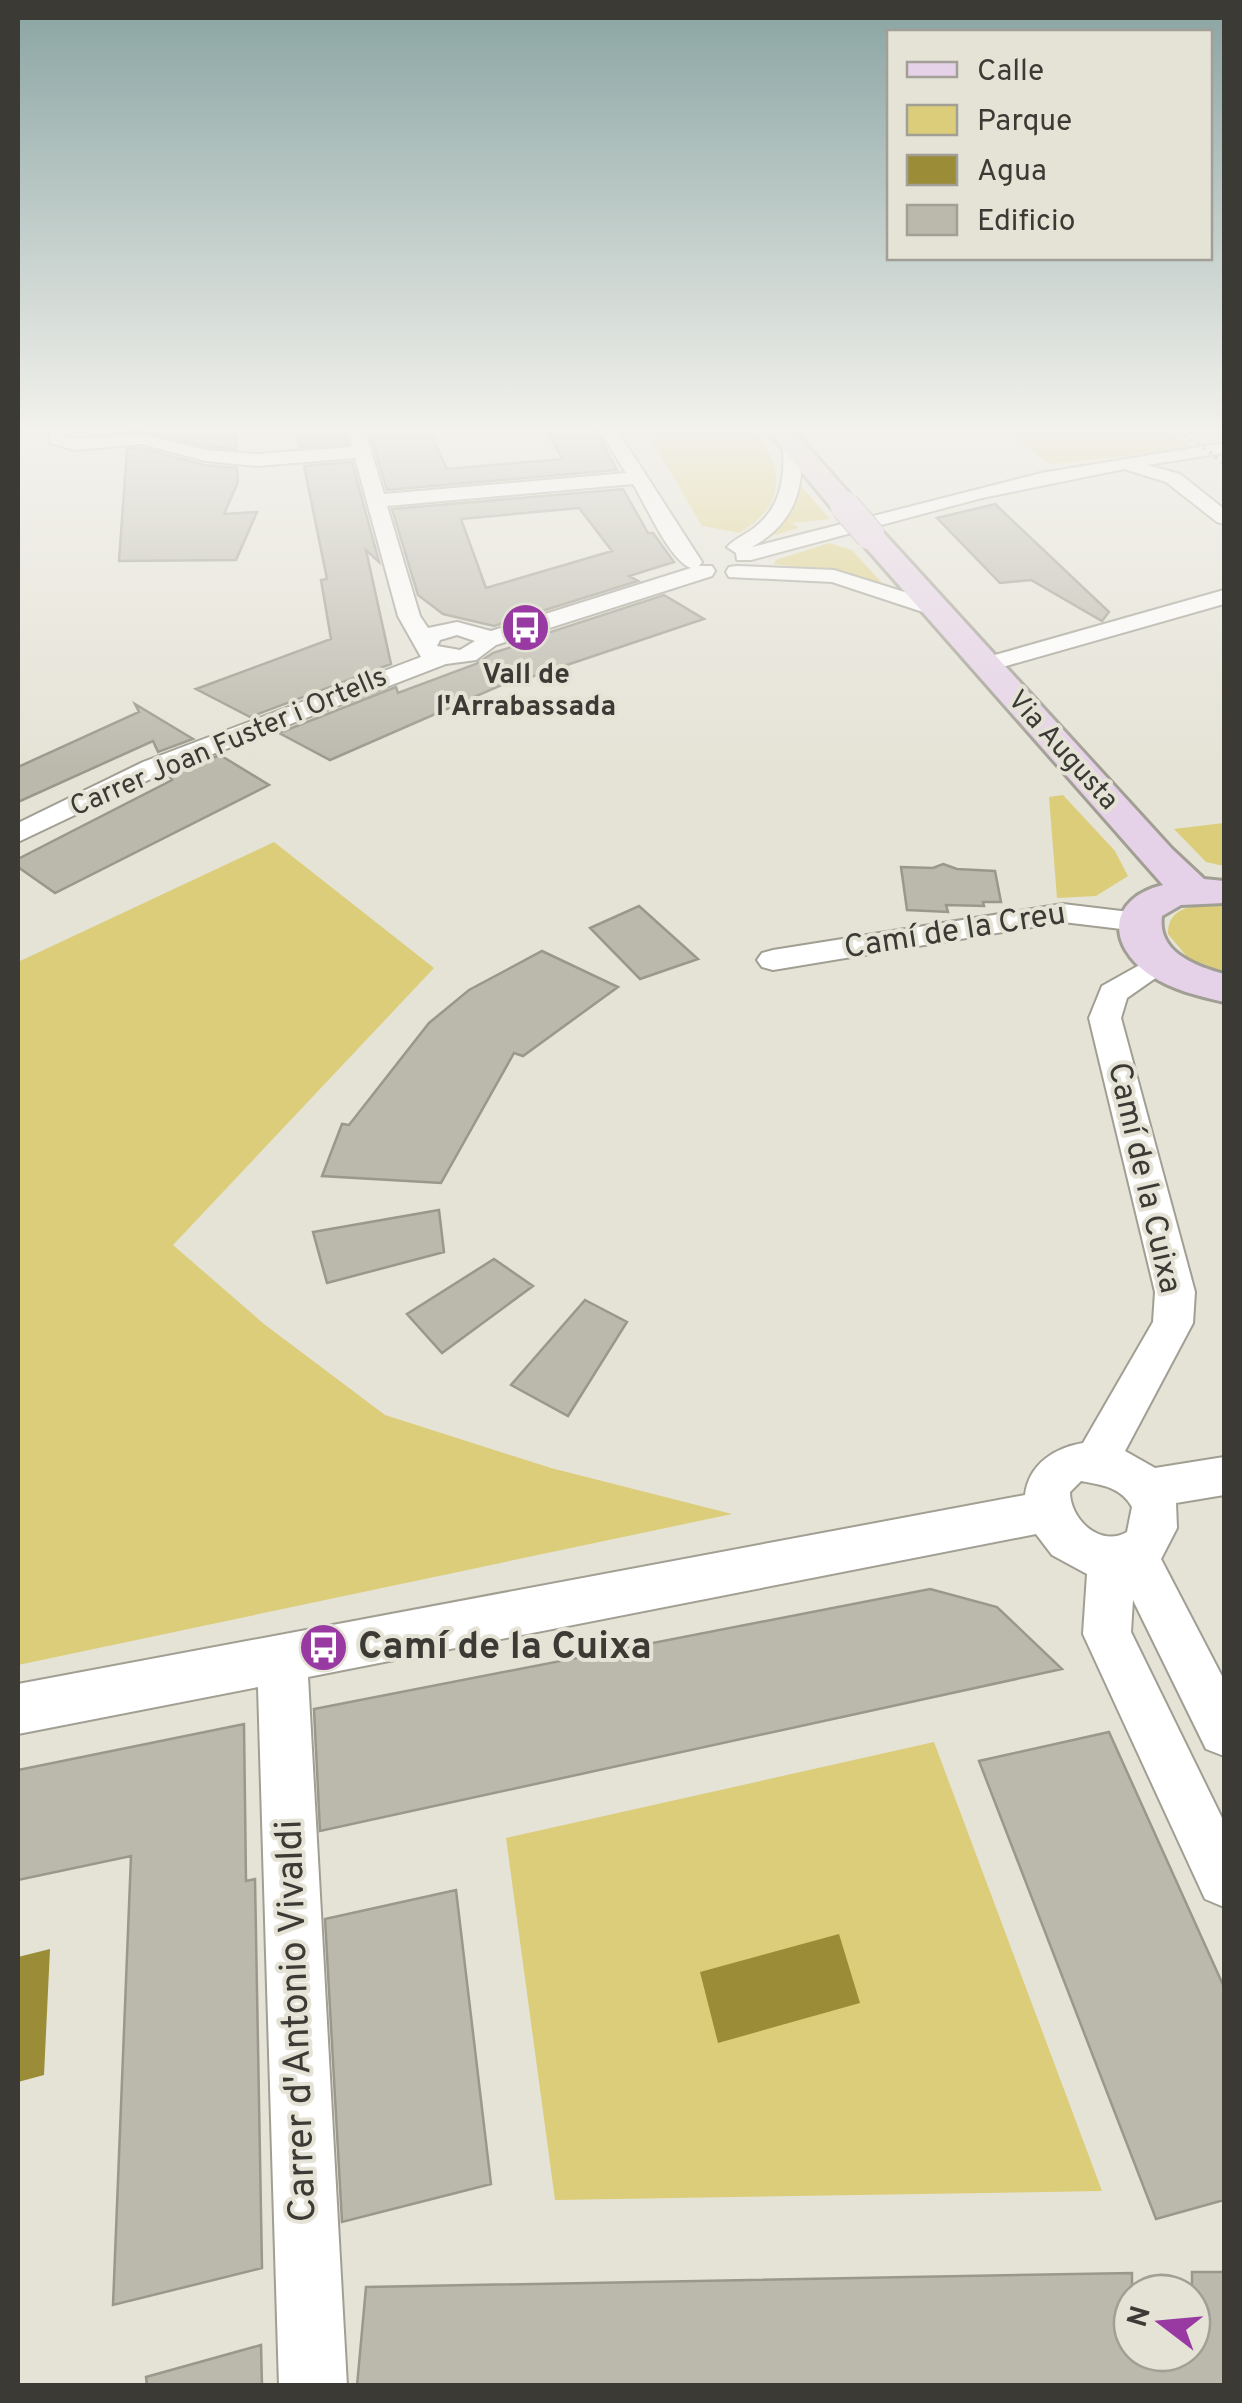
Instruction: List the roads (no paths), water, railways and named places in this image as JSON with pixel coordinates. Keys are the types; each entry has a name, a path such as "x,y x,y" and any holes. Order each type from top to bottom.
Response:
{"main road":[{"name":"Via Augusta","path":"876,542 1158,858 1208,892"},
{"path":"1208,892 1151,902 1138,922 1145,946 1161,963 1190,979 1224,988"}],"street":[{"path":"387,542 408,616 433,648"},
{"path":"677,542 680,551 700,562 736,560 834,576 935,609"},
{"path":"736,560 754,542"},
{"path":"736,560 797,542"},
{"name":"Carrer Joan Fuster i Ortells","path":"18,834 152,768 433,648 473,654 488,640 700,562"},
{"path":"985,665 1224,597"},
{"name":"Camí de la Creu","path":"773,960 1063,912 1138,922"},
{"name":"Camí de la Cuixa","path":"1096,1462 1173,1324 1174,1292 1105,1018 1112,993 1161,963"},
{"path":"1096,1462 1131,1476 1145,1489 1154,1504 1155,1533 1148,1545 1122,1556 1071,1542 1048,1511 1049,1484 1067,1466 1096,1462"},
{"path":"1145,1489 1224,1476"},
{"path":"18,1709 1048,1511"},
{"path":"1122,1556 1224,1731"},
{"path":"1122,1556 1107,1634 1224,1880"},
{"name":"Carrer d'Antonio Vivaldi","path":"282,1656 313,2386"}],"water":[{"path":"839,1934 860,2003 718,2043 700,1972"},
{"path":"50,1949 44,2075 18,2082 18,1957"}],"place":[{"name":"Vall de l'Arrabassada","path":"526,628"},
{"name":"Camí de la Cuixa","path":"323,1648"}]}
